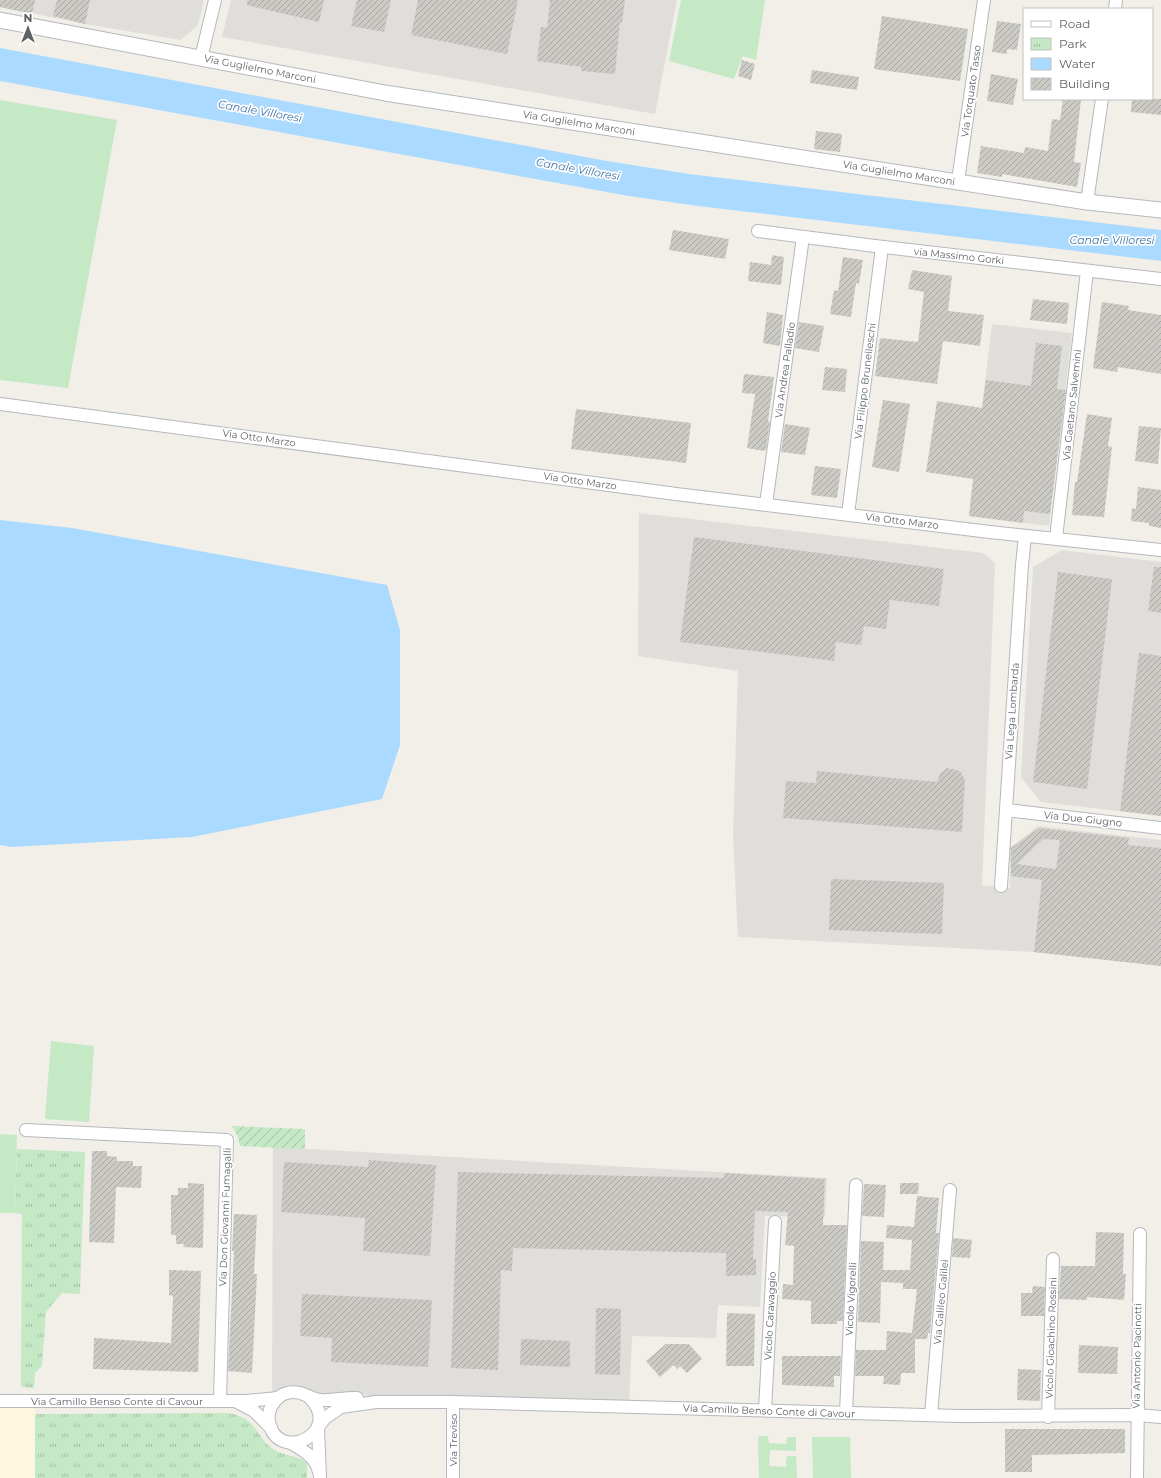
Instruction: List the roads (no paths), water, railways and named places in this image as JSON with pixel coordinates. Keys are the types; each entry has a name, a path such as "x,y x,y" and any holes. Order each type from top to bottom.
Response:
{"street":[{"path":"201,58 216,0"},
{"name":"Via Torquato Tasso","path":"958,181 984,0"},
{"name":"Via Guglielmo Marconi","path":"0,20 385,93 1087,202 1161,210"},
{"path":"1087,202 1102,100"},
{"name":"via Massimo Gorki","path":"758,231 1161,280"},
{"name":"Via Andrea Palladio","path":"766,504 803,237"},
{"name":"Via Filippo Brunelleschi","path":"848,514 882,247"},
{"name":"Via Gaetano Salvemini","path":"1056,538 1087,271"},
{"name":"Via Otto Marzo","path":"0,404 660,492 1025,536 1161,550"},
{"name":"Via Lega Lombarda","path":"1001,886 1025,536"},
{"name":"Via Due Giugno","path":"1006,810 1161,828"},
{"name":"Via Don Giovanni Fumagalli","path":"26,1130 227,1140 220,1400"},
{"name":"Vicolo Vigorelli","path":"846,1413 856,1184"},
{"name":"Via Galileo Galilei","path":"931,1415 950,1190"},
{"name":"Vicolo Caravaggio","path":"765,1410 775,1222"},
{"name":"Via Antonio Pacinotti","path":"1137,1478 1136,1415 1140,1234"},
{"name":"Vicolo Gioachino Rossini","path":"1048,1417 1053,1259"},
{"path":"293,1392 301,1393 309,1397 318,1410 320,1477 313,1459 291,1443 279,1438 271,1429 269,1412 278,1398 285,1394 293,1392"},
{"name":"Via Camillo Benso Conte di Cavour","path":"309,1397 322,1400 349,1397 376,1402"},
{"name":"Via Camillo Benso Conte di Cavour","path":"0,1401 234,1401 278,1398"},
{"name":"Via Camillo Benso Conte di Cavour","path":"234,1401 254,1411 271,1429"},
{"name":"Via Camillo Benso Conte di Cavour","path":"318,1427 325,1418 341,1407 376,1402 453,1402 931,1415 1048,1417 1136,1415 1161,1417"},
{"name":"Via Treviso","path":"453,1402 453,1478"},
{"path":"291,1443 307,1439 314,1434 318,1427"}],"water":[{"name":"Canale Villoresi","path":"0,48 607,161 689,174 1161,230 1161,261 698,206 629,196 0,81"},
{"path":"0,520 72,528 387,585 400,630 400,745 382,799 192,837 11,847 0,845"}]}
